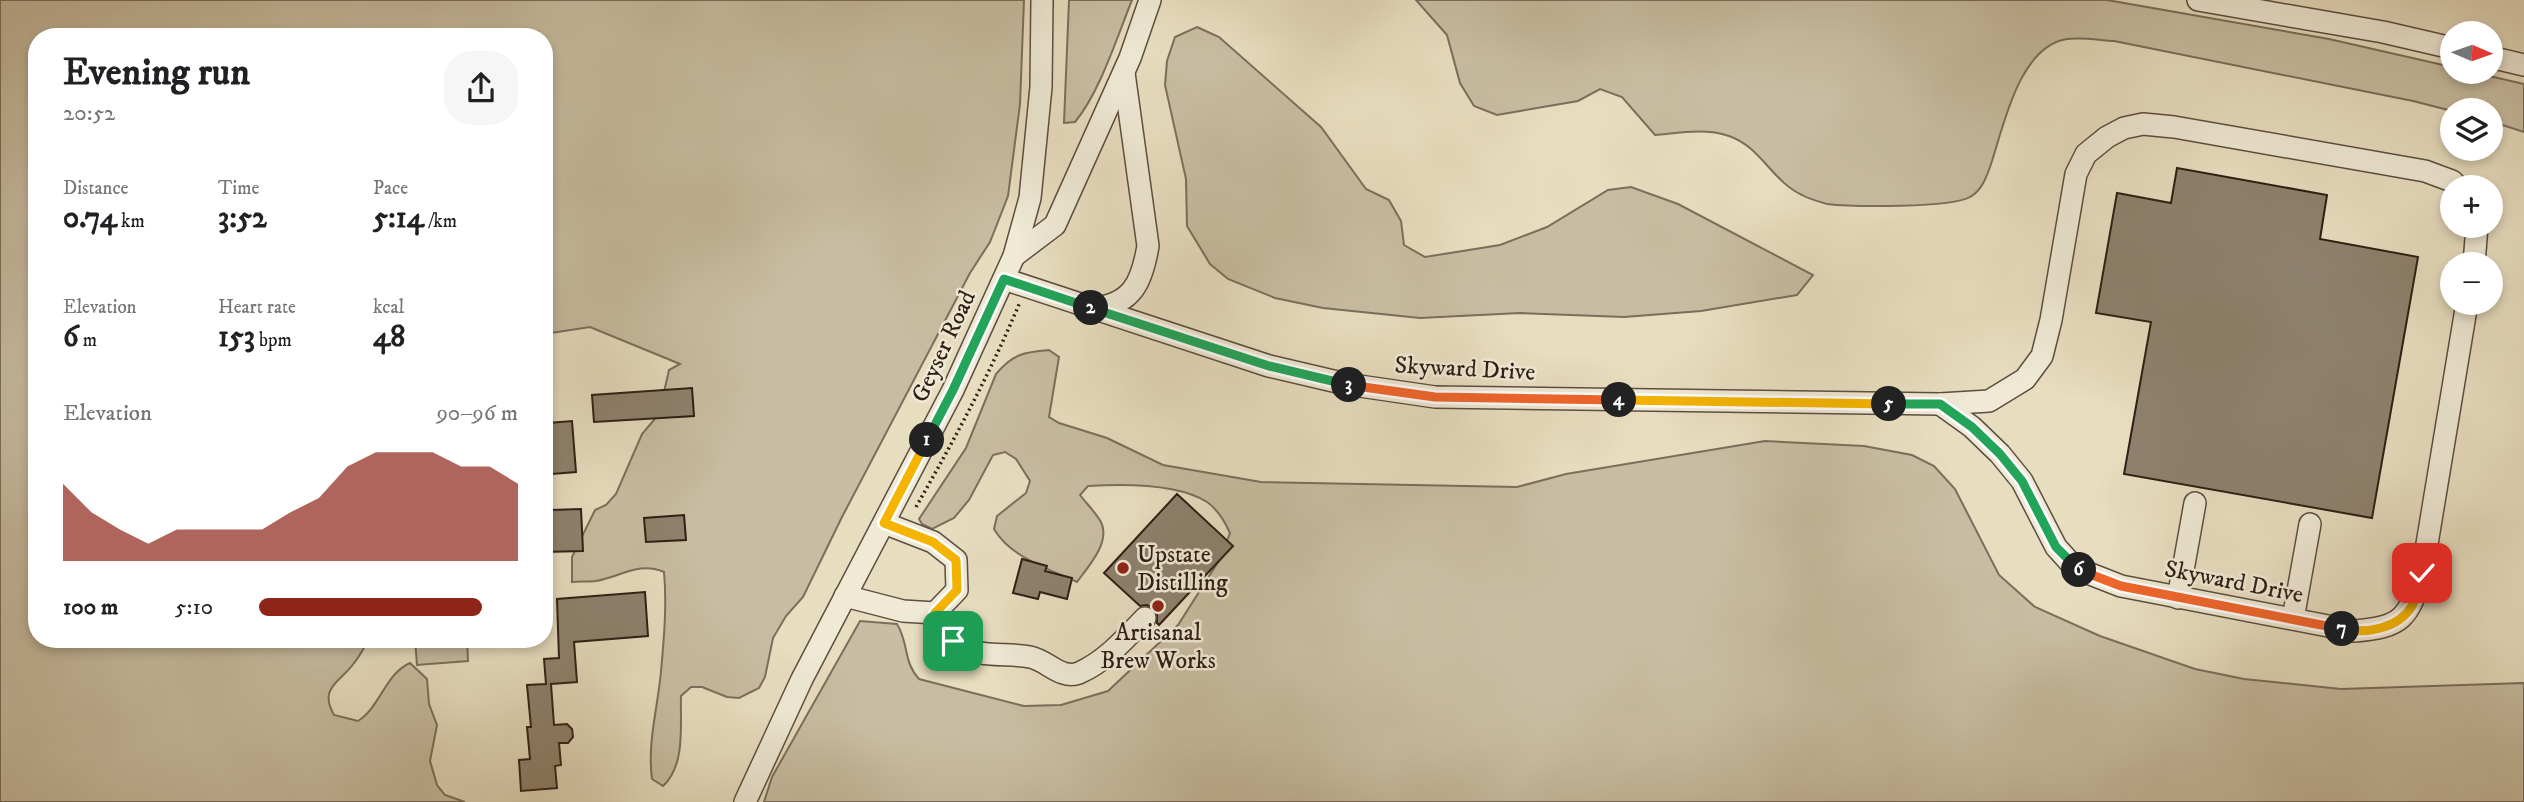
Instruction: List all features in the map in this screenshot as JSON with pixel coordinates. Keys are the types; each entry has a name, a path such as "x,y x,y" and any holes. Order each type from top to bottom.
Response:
{"street":[{"name":"Geyser Road","path":"745,802 802,679 953,390 1014,256 1030,198 1041,87 1042,0"},
{"path":"1014,256 1055,225 1124,73 1150,0"},
{"path":"2198,0 2383,32 2440,45"},
{"path":"2503,60 2524,65"},
{"path":"1090,308 1111,306 1129,294 1144,269 1148,246 1124,73"},
{"name":"Skyward Drive","path":"1004,279 1269,366 1346,384 1435,397 1940,404 1989,401 2025,379 2042,356 2051,320 2076,174 2086,154 2107,137 2124,128 2143,124 2187,129 2425,171 2440,177"},
{"name":"Skyward Drive","path":"1940,404 1972,427 2022,481 2056,547 2075,568 2121,586 2178,598 2354,631 2376,629 2396,622 2412,606 2422,573 2466,315"},
{"path":"2178,598 2195,503"},
{"path":"845,596 902,611 935,613 957,590 956,560 933,542 884,523"},
{"path":"2292,619 2310,524"},
{"path":"935,613 953,641 978,653 1029,657 1041,660 1063,674 1077,674 1114,650 1145,618"}],"path":[{"path":"914,511 1001,350 1018,306"}],"shaded area":[{"path":"0,0 1024,0 1020,104 1008,196 990,242 970,273 803,597 786,616 773,638 765,677 759,688 739,698 727,697 702,687 691,687 681,696 679,756 663,786 652,779 651,752 663,647 664,572 647,568 596,581 572,582 572,557 595,510 606,505 616,494 642,434 659,414 669,370 680,364 590,327 553,333 553,28 28,28 28,648 363,648 349,670 333,686 329,698 334,715 358,721 366,715 395,675 410,663 427,679 429,704 437,725 430,761 437,785 445,795 465,802 0,802"},
{"path":"1069,0 1132,0 1107,64 1084,110 1075,122 1064,123"},
{"path":"1416,0 2107,0 2329,39 2440,64 2440,84 2503,84 2503,79 2524,84 2524,132 2503,125 2503,98 2440,98 2440,108 2114,41 2067,39 2051,45 2037,56 2026,71 2016,89 1987,176 1975,194 1959,201 1923,205 1827,204 1792,189 1740,141 1711,132 1655,135 1622,97 1600,89 1578,101 1497,115 1474,106 1460,83 1447,35"},
{"path":"1197,27 1219,37 1321,127 1366,189 1389,200 1401,221 1404,245 1425,257 1500,245 1547,227 1608,190 1631,187 1678,204 1813,275 1797,295 1701,311 1624,317 1520,313 1420,318 1323,308 1275,298 1228,279 1210,264 1187,226 1186,179 1165,85 1167,61 1175,37"},
{"path":"1049,350 1059,357 1049,417 1059,423 1107,438 1163,465 1261,482 1517,487 1566,474 1765,441 1864,446 1912,455 1934,466 1955,489 1999,575 2035,607 2100,636 2195,669 2244,679 2341,689 2524,683 2524,802 764,802 772,777 860,621 897,624 910,666 919,679 1024,706 1061,705 1108,691 1178,625 1220,559 1230,533 1207,502 1181,491 1117,485 1088,486 1080,495 1101,522 1103,538 1097,554 1077,582 1031,561 1010,547 994,529 997,516 1026,493 1030,481 1016,459 1005,452 993,455 969,500 954,518 932,529 922,524 919,519 966,448 996,374 1020,355"},
{"path":"416,648 467,648 468,661 417,665"}],"building":[{"path":"2177,168 2327,195 2320,239 2418,257 2372,518 2124,474 2151,322 2096,313 2117,193 2171,203"},
{"path":"692,388 694,416 594,422 592,395"},
{"path":"572,421 576,472 553,474 553,423"},
{"path":"1177,494 1233,546 1159,625 1153,608 1140,606 1104,573"},
{"path":"581,509 583,551 553,552 553,510"},
{"path":"684,515 686,540 646,542 644,518"},
{"path":"1022,559 1047,566 1045,571 1072,578 1067,599 1040,592 1038,599 1013,593"},
{"path":"645,592 648,636 574,642 577,682 551,684 554,725 567,724 572,729 573,737 568,743 559,743 561,765 555,766 557,788 521,791 519,760 530,759 527,727 531,727 527,685 546,684 544,659 559,658 557,599"}],"place":[{"name":"Upstate Distilling","path":"1123,568"},
{"name":"Artisanal Brew Works","path":"1158,606"}],"route":[{"path":"953,641 935,613 957,590 956,560 933,542 884,523 953,390 1004,279 1269,366 1346,384 1435,397 1940,404 1972,427 2000,454 2022,481 2056,547 2075,568 2121,586 2354,631 2376,629 2396,622 2412,606 2422,573"}]}
